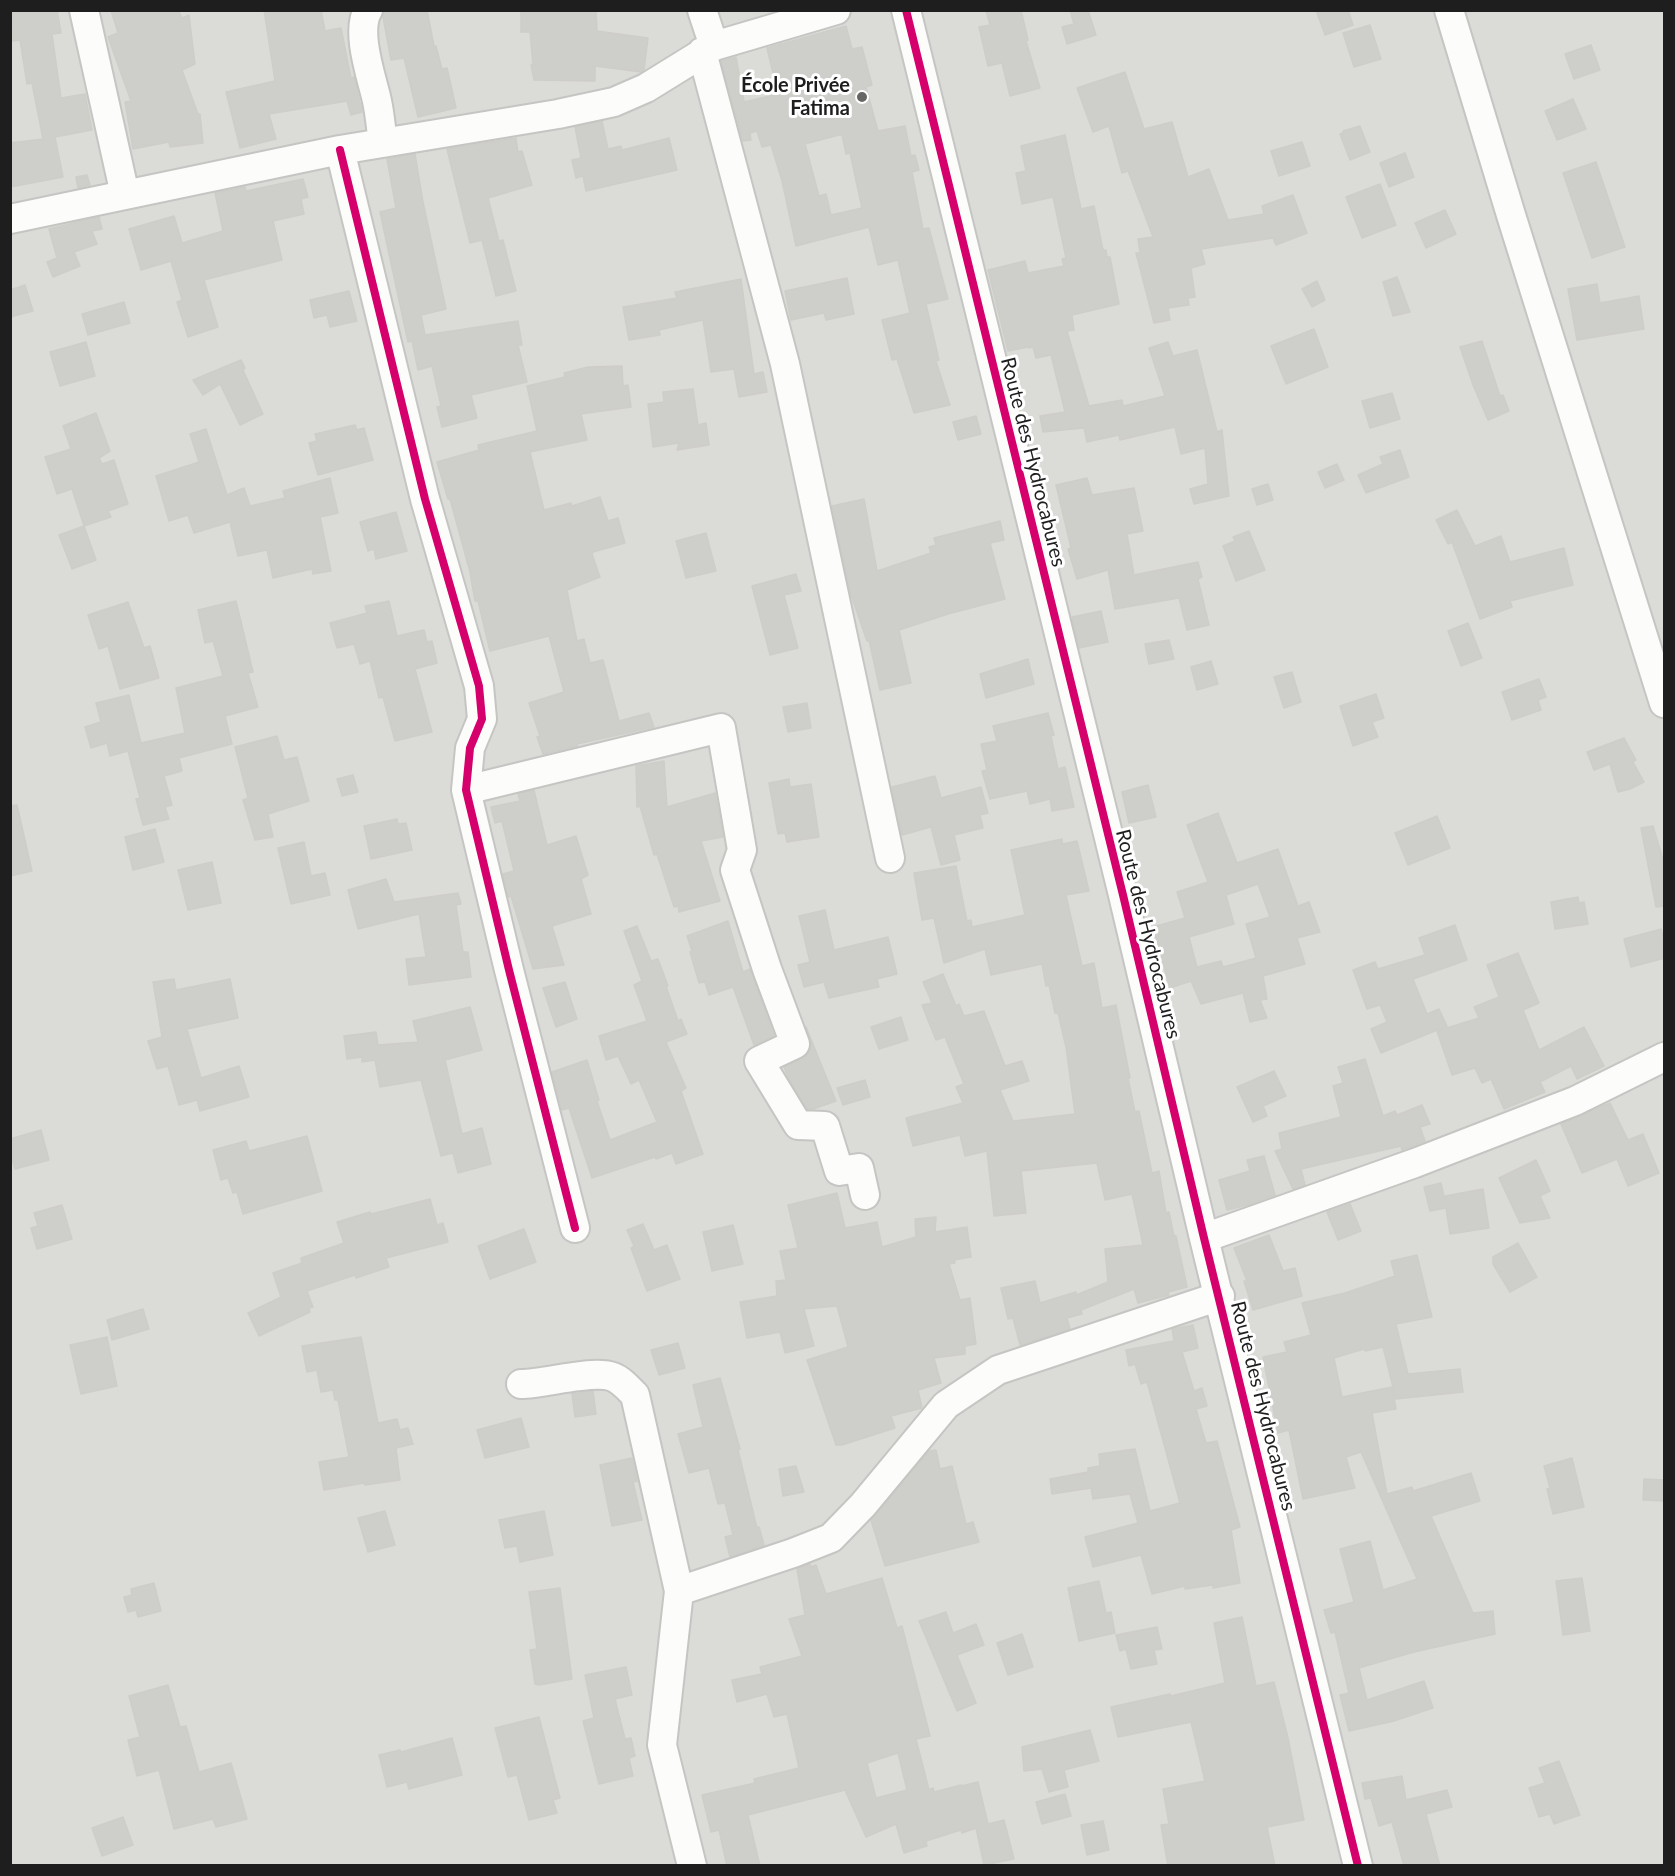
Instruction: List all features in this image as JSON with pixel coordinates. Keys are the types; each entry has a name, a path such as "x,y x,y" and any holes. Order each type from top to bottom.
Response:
{"street":[{"path":"84,10 126,195"},
{"path":"368,10 363,21 366,52 377,100 383,142"},
{"path":"702,10 708,49 785,364 890,858"},
{"path":"10,219 340,150 558,114 614,102 646,88 708,49 836,10"},
{"name":"Route des Hydrocabures","path":"906,10 1358,1866"},
{"path":"1449,10 1665,704"},
{"path":"340,150 425,499 479,686 482,719 470,747 466,790 508,970 575,1228"},
{"path":"466,790 721,728 742,850 735,870 767,969 795,1044 759,1061 798,1125 825,1126 839,1171 859,1168 865,1195"},
{"path":"1204,1238 1415,1163 1564,1105 1665,1057"},
{"path":"679,1591 794,1553 831,1538 864,1505 946,1405 998,1370 1220,1296"},
{"path":"521,1384 536,1384 601,1374 614,1377 635,1395 679,1591 662,1745 692,1866"}],"shaded area":[{"path":"11,11 1664,11 1664,1865 11,1865"}],"building":[{"path":"10,10 57,10 61,33 52,34 61,98 85,94 92,130 55,137 63,177 10,187 10,143 43,139 32,83 27,84 20,40 13,41"},
{"path":"111,10 178,10 182,18 189,15 195,64 182,70 198,114 200,114 203,143 170,147 169,142 133,149 125,102 131,101 108,37 118,33"},
{"path":"264,10 321,10 325,31 341,28 351,78 354,77 362,112 351,115 347,101 269,114 276,139 240,148 226,92 275,81"},
{"path":"384,10 427,10 434,46 436,46 442,69 447,68 456,108 418,117 404,58 391,60 383,17"},
{"path":"596,10 597,31 648,38 644,70 641,72 595,66 595,81 534,80 530,32 521,32 521,11"},
{"path":"986,10 1021,10 1028,40 1026,41 1040,88 1010,96 1002,63 988,66 979,27 990,25"},
{"path":"1070,10 1088,10 1096,35 1067,44 1062,27 1074,24"},
{"path":"1316,10 1348,10 1353,25 1325,35"},
{"path":"1370,25 1381,59 1354,67 1343,33"},
{"path":"846,26 852,49 862,47 872,85 866,87 878,131 905,126 911,156 915,155 919,170 912,172 923,229 929,228 948,299 926,304 939,360 936,361 950,405 914,413 897,359 892,360 882,320 910,313 898,260 878,265 869,227 796,246 782,181 771,145 762,147 757,131 750,133 751,140 743,141 721,61 736,57 744,102 778,94 767,48","holes":["842,135 846,154 850,153 862,208 831,215 826,194 819,196 805,144"]},
{"path":"1591,45 1600,70 1574,79 1565,54"},
{"path":"1125,72 1144,129 1172,122 1188,177 1209,169 1228,220 1264,214 1262,206 1293,195 1307,233 1276,245 1273,238 1201,249 1205,264 1191,268 1195,297 1188,298 1189,305 1168,308 1170,320 1154,323 1136,253 1140,253 1138,239 1153,237 1128,171 1122,173 1109,126 1093,132 1077,88"},
{"path":"1573,99 1586,129 1557,140 1545,111"},
{"path":"602,121 608,149 621,146 622,150 669,138 677,170 586,191 583,176 576,178 572,160 581,158 575,127"},
{"path":"1360,126 1370,152 1350,160 1340,134"},
{"path":"1065,135 1081,209 1094,206 1103,250 1106,250 1107,257 1110,257 1119,304 1072,315 1074,330 1067,331 1089,406 1122,400 1123,406 1165,396 1149,348 1168,342 1173,356 1197,350 1217,432 1222,430 1229,496 1194,504 1190,489 1208,484 1205,448 1181,454 1175,427 1120,440 1119,435 1087,442 1084,428 1043,432 1040,416 1065,412 1051,355 1036,358 1033,347 1008,351 988,270 1025,261 1028,273 1064,266 1062,259 1066,258 1053,197 1022,204 1016,173 1026,171 1021,146"},
{"path":"516,138 518,152 522,151 532,185 488,198 499,241 503,240 516,291 496,296 482,240 470,243 447,149"},
{"path":"1302,142 1310,166 1279,176 1271,151"},
{"path":"1405,153 1414,177 1389,187 1380,163"},
{"path":"415,154 446,309 421,315 425,335 518,321 522,345 518,345 527,382 471,395 477,418 442,427 437,407 441,406 432,366 418,370 412,341 408,342 380,212 396,208 387,159"},
{"path":"1596,162 1625,247 1592,258 1563,173"},
{"path":"87,175 90,185 78,188 76,177"},
{"path":"303,179 308,197 301,199 304,214 273,221 282,260 204,280 218,327 188,337 177,302 182,300 171,261 141,270 129,229 174,216 182,243 223,231 215,193 245,187 246,191"},
{"path":"1380,184 1396,225 1362,238 1346,197"},
{"path":"1445,210 1456,234 1426,248 1415,223"},
{"path":"99,217 102,229 92,231 97,244 74,252 80,266 53,277 47,262 57,258 49,229"},
{"path":"1397,277 1410,312 1393,316 1383,282"},
{"path":"847,278 854,314 826,320 824,313 791,320 785,291"},
{"path":"741,279 754,374 763,372 767,392 739,397 734,369 711,372 703,320 659,330 660,335 629,340 623,307 677,298 675,292"},
{"path":"1317,281 1325,300 1312,307 1302,289"},
{"path":"1597,284 1600,303 1639,296 1644,329 1577,340 1568,289"},
{"path":"25,285 33,311 10,317 10,290"},
{"path":"349,291 357,321 330,327 327,315 314,318 310,300"},
{"path":"124,302 130,323 88,335 82,314"},
{"path":"1314,329 1328,367 1286,384 1271,346"},
{"path":"1482,341 1500,396 1503,395 1509,411 1488,420 1460,347"},
{"path":"86,342 95,376 60,386 50,352"},
{"path":"241,360 245,368 243,370 263,414 240,425 220,384 203,395 193,380"},
{"path":"622,366 623,386 628,385 631,407 581,414 587,440 530,452 544,510 571,503 572,506 600,497 608,521 618,518 625,543 593,552 600,577 567,590 577,641 584,639 590,663 603,660 619,721 649,713 654,727 543,754 537,737 540,736 529,703 564,692 549,636 490,651 450,499 448,499 437,462 479,450 478,445 537,431 527,386 565,377 564,373 588,367"},
{"path":"693,389 698,425 706,423 709,445 677,450 679,443 653,447 648,404 664,402 663,392"},
{"path":"1392,393 1400,419 1370,428 1362,401"},
{"path":"96,413 110,451 99,458 102,464 114,460 128,504 108,511 111,517 84,526 72,489 57,494 45,457 71,449 63,426"},
{"path":"976,416 981,434 958,440 953,422"},
{"path":"355,425 357,430 364,428 373,460 318,475 309,443 317,441 315,434"},
{"path":"206,429 227,495 244,488 250,506 285,498 283,491 330,478 338,513 320,517 331,571 313,574 312,569 273,578 267,550 238,556 230,522 194,533 188,515 169,521 156,476 199,462 190,434"},
{"path":"1400,450 1409,477 1366,493 1358,475 1383,464 1380,457"},
{"path":"1337,464 1344,480 1325,488 1318,472"},
{"path":"1087,478 1092,495 1134,488 1143,531 1127,534 1134,575 1198,562 1202,577 1198,579 1209,625 1187,630 1179,598 1115,609 1108,570 1077,579 1068,549 1071,548 1056,485"},
{"path":"1268,484 1273,500 1257,505 1252,489"},
{"path":"864,499 877,571 931,553 929,547 936,545 934,538 1000,521 1004,540 990,543 1005,599 899,630 911,683 880,690 869,640 867,641 850,592 832,506"},
{"path":"1457,510 1475,546 1501,536 1510,562 1564,548 1573,585 1510,601 1512,607 1480,619 1452,542 1448,544 1436,520"},
{"path":"396,512 407,551 376,559 374,549 368,551 360,522"},
{"path":"84,526 96,560 72,569 59,535"},
{"path":"1249,531 1265,570 1236,581 1223,546 1235,541 1233,537"},
{"path":"706,533 716,571 686,578 676,541"},
{"path":"796,574 801,591 784,595 798,648 770,655 752,586"},
{"path":"236,601 253,672 248,673 258,707 225,716 232,744 179,758 182,771 164,776 172,805 165,807 169,819 143,825 136,799 140,798 128,751 110,756 107,743 91,748 85,727 101,722 96,703 129,695 141,743 185,733 176,688 223,676 213,641 205,643 198,610"},
{"path":"389,601 397,636 424,630 427,642 432,641 437,663 415,669 432,732 395,741 383,697 379,698 370,661 360,664 354,644 337,648 330,623 367,613 365,606"},
{"path":"128,602 144,648 150,646 159,678 120,689 108,646 99,649 88,615"},
{"path":"1101,611 1108,642 1079,648 1072,617"},
{"path":"1468,623 1482,658 1461,666 1448,631"},
{"path":"1169,640 1174,659 1149,664 1145,644"},
{"path":"1028,659 1034,684 986,698 980,674"},
{"path":"1211,661 1218,684 1197,690 1191,667"},
{"path":"1292,672 1301,702 1284,708 1274,677"},
{"path":"1539,679 1546,697 1538,700 1541,710 1512,720 1502,692"},
{"path":"1376,694 1384,718 1372,722 1378,737 1353,746 1340,706"},
{"path":"807,703 811,728 788,732 783,707"},
{"path":"1048,713 1054,735 1051,736 1058,769 1065,767 1074,807 1052,811 1050,799 1030,804 1027,791 990,799 982,771 987,770 981,744 997,741 993,726"},
{"path":"277,736 284,760 297,757 309,801 268,814 273,837 255,840 243,800 248,798 235,747"},
{"path":"1624,738 1636,760 1633,762 1644,782 1618,792 1610,764 1594,770 1587,752"},
{"path":"664,761 667,807 715,793 723,837 701,841 720,901 679,912 678,906 674,907 657,854 654,855 640,806 637,807 636,766"},
{"path":"353,775 358,792 342,796 337,779"},
{"path":"935,776 941,798 981,787 988,813 980,815 983,828 954,835 960,860 941,865 931,827 902,835 892,787"},
{"path":"789,779 790,787 811,784 819,837 787,842 785,833 778,834 769,783"},
{"path":"1148,785 1156,817 1129,823 1122,792"},
{"path":"534,790 547,845 576,836 588,875 581,879 591,914 552,926 564,965 533,969 511,896 508,897 503,874 514,871 502,821 495,823 491,807 520,801 518,794"},
{"path":"17,805 32,871 10,876 10,806"},
{"path":"1218,813 1237,863 1278,849 1298,906 1309,902 1320,932 1297,938 1305,964 1263,976 1267,999 1260,1000 1267,1018 1250,1022 1243,993 1201,1004 1191,981 1170,988 1153,927 1185,918 1177,892 1208,882 1187,825","holes":["1258,884 1270,917 1246,924 1256,958 1223,967 1221,961 1197,967 1189,937 1234,924 1226,895"]},
{"path":"1437,816 1450,848 1408,865 1395,833"},
{"path":"397,819 398,824 406,823 412,850 371,859 364,826"},
{"path":"1653,826 1665,866 1665,906 1656,907 1641,828"},
{"path":"155,829 164,862 133,870 125,837"},
{"path":"1062,839 1062,844 1077,841 1089,891 1066,895 1082,966 1094,963 1102,1008 1116,1005 1135,1112 1139,1111 1152,1173 1159,1171 1166,1213 1169,1212 1174,1236 1176,1236 1187,1287 1168,1292 1169,1295 1138,1303 1134,1289 1081,1310 1082,1314 1067,1318 1070,1329 1020,1345 1013,1318 1008,1319 1001,1288 1035,1281 1040,1303 1076,1292 1076,1295 1108,1282 1105,1249 1143,1245 1132,1194 1105,1200 1097,1163 1021,1171 1026,1213 994,1216 987,1151 965,1156 960,1135 913,1146 906,1118 963,1103 956,1087 964,1084 945,1037 936,1040 922,1005 932,1003 923,982 943,974 956,1006 959,1004 964,1016 984,1011 1005,1066 1022,1061 1029,1081 1000,1090 1013,1121 1075,1114 1066,1047 1049,985 1046,986 1042,964 991,975 985,949 944,963 934,918 922,920 914,873 956,866 967,921 971,920 972,927 1025,915 1011,850"},
{"path":"304,842 311,876 325,873 330,895 291,904 278,848"},
{"path":"212,862 221,903 188,910 178,870"},
{"path":"386,879 394,902 458,893 461,904 456,905 463,952 468,952 471,977 409,985 406,959 426,957 419,914 358,929 348,890"},
{"path":"1578,897 1579,903 1584,902 1588,924 1555,929 1551,902"},
{"path":"825,910 834,950 888,937 897,974 877,979 879,987 829,998 824,982 804,987 798,965 810,962 799,916"},
{"path":"728,921 743,972 750,969 774,1036 754,1045 733,987 709,995 705,982 699,983 690,952 692,951 687,936"},
{"path":"1455,925 1467,960 1413,979 1427,1014 1439,1009 1447,1026 1381,1053 1371,1029 1387,1022 1380,1005 1367,1009 1353,970 1375,962 1378,969 1425,955 1419,938"},
{"path":"637,926 651,961 658,959 678,1021 681,1019 687,1034 666,1042 686,1088 681,1091 703,1154 676,1164 672,1153 592,1178 569,1108 562,1110 552,1072 587,1060 610,1140 657,1122 639,1080 631,1084 618,1056 606,1060 599,1036 647,1021 634,985 642,981 624,931"},
{"path":"1661,929 1665,943 1665,958 1631,967 1624,939"},
{"path":"1518,953 1539,1003 1523,1010 1539,1050 1584,1027 1604,1066 1577,1079 1571,1066 1540,1082 1545,1092 1504,1109 1491,1079 1482,1083 1475,1068 1452,1075 1437,1031 1479,1018 1474,1007 1499,997 1487,965"},
{"path":"174,979 176,990 230,979 238,1018 187,1029 201,1078 239,1066 249,1097 200,1111 197,1100 179,1105 168,1066 157,1069 148,1041 162,1037 153,982"},
{"path":"565,982 577,1019 556,1027 543,988"},
{"path":"470,1007 482,1050 445,1060 462,1134 482,1128 491,1164 458,1173 453,1153 441,1156 421,1080 380,1087 375,1060 362,1062 362,1057 347,1059 344,1036 376,1032 378,1045 418,1042 413,1021"},
{"path":"901,1017 908,1040 879,1049 871,1027"},
{"path":"806,1027 836,1101 813,1109 807,1109 784,1067 802,1059 809,1053 811,1046"},
{"path":"1365,1059 1383,1116 1395,1111 1397,1115 1422,1105 1430,1124 1420,1127 1425,1141 1402,1150 1401,1146 1301,1169 1305,1185 1293,1189 1275,1151 1282,1149 1279,1133 1341,1117 1333,1086 1343,1083 1338,1067"},
{"path":"1274,1071 1286,1096 1263,1106 1267,1116 1253,1122 1237,1087"},
{"path":"865,1080 870,1097 843,1105 837,1088"},
{"path":"1610,1103 1628,1140 1643,1134 1659,1173 1628,1186 1617,1159 1582,1173 1561,1124"},
{"path":"41,1130 49,1160 15,1169 10,1152 10,1139"},
{"path":"307,1136 322,1191 243,1214 237,1192 233,1193 228,1178 221,1180 213,1150 246,1141 249,1151"},
{"path":"1264,1156 1275,1195 1227,1210 1219,1180 1250,1171 1247,1160"},
{"path":"1536,1160 1550,1191 1540,1196 1550,1218 1520,1223 1499,1178"},
{"path":"1441,1183 1445,1201 1445,1196 1483,1189 1489,1228 1450,1234 1446,1208 1430,1211 1424,1187"},
{"path":"837,1193 845,1228 877,1222 882,1247 916,1237 915,1219 936,1217 935,1232 967,1227 971,1257 954,1260 955,1263 949,1264 960,1300 970,1298 976,1344 965,1346 965,1354 934,1358 941,1383 918,1390 922,1408 891,1416 895,1428 842,1445 836,1445 807,1360 848,1347 837,1306 804,1309 814,1346 785,1353 780,1332 747,1338 740,1302 777,1296 776,1281 786,1280 780,1251 798,1248 788,1205"},
{"path":"430,1199 437,1225 443,1223 448,1242 386,1258 389,1267 356,1278 355,1275 307,1291 313,1307 309,1308 310,1312 259,1336 248,1313 281,1297 273,1273 302,1263 301,1258 344,1243 337,1222"},
{"path":"1350,1204 1361,1231 1338,1240 1327,1212"},
{"path":"62,1205 72,1239 37,1249 31,1228 38,1226 34,1213"},
{"path":"643,1224 654,1250 667,1245 680,1279 647,1291 631,1248 634,1246 627,1230"},
{"path":"733,1225 743,1264 712,1271 703,1232"},
{"path":"524,1229 536,1262 490,1279 478,1246"},
{"path":"1269,1235 1283,1271 1295,1268 1302,1296 1253,1310 1244,1281 1247,1281 1234,1248"},
{"path":"1518,1243 1537,1277 1510,1292 1493,1264 1493,1257"},
{"path":"1417,1255 1432,1317 1396,1324 1408,1374 1460,1369 1463,1392 1396,1399 1383,1347 1365,1351 1364,1349 1334,1358 1342,1397 1392,1387 1396,1409 1372,1413 1387,1494 1412,1487 1413,1491 1471,1473 1480,1501 1431,1516 1473,1613 1493,1611 1495,1634 1414,1652 1359,1668 1367,1700 1424,1681 1433,1708 1394,1721 1349,1731 1340,1695 1349,1693 1335,1632 1331,1633 1324,1610 1354,1602 1340,1549 1370,1541 1383,1590 1417,1579 1361,1452 1346,1457 1355,1488 1303,1499 1289,1430 1278,1433 1263,1357 1287,1352 1284,1342 1311,1335 1302,1303 1345,1293 1395,1276 1391,1261"},
{"path":"143,1309 149,1329 112,1340 107,1320"},
{"path":"1193,1325 1198,1348 1182,1352 1194,1391 1202,1388 1207,1406 1196,1409 1206,1443 1217,1441 1240,1527 1231,1530 1240,1583 1213,1588 1213,1585 1185,1589 1185,1586 1152,1594 1141,1555 1093,1567 1085,1537 1138,1523 1130,1494 1093,1499 1091,1488 1052,1494 1050,1479 1088,1472 1088,1468 1100,1466 1099,1454 1135,1449 1150,1511 1180,1503 1147,1382 1141,1384 1135,1364 1129,1366 1126,1350 1174,1341 1172,1329"},
{"path":"107,1337 117,1386 81,1394 70,1345"},
{"path":"361,1337 378,1423 397,1419 400,1430 408,1428 413,1444 396,1448 400,1480 324,1490 319,1462 349,1457 338,1400 335,1400 333,1390 321,1392 317,1370 307,1372 302,1346"},
{"path":"678,1343 685,1368 659,1375 651,1350"},
{"path":"720,1378 740,1449 738,1450 757,1528 759,1527 764,1545 730,1557 725,1537 733,1535 725,1503 718,1504 709,1468 689,1473 678,1434 703,1427 693,1385"},
{"path":"593,1391 596,1414 575,1417 572,1394"},
{"path":"521,1418 529,1447 485,1458 477,1430"},
{"path":"936,1450 940,1469 952,1466 966,1524 973,1522 979,1542 885,1566 871,1520 929,1451"},
{"path":"632,1458 637,1481 633,1482 642,1520 612,1526 600,1465"},
{"path":"1572,1458 1584,1507 1553,1514 1547,1489 1550,1488 1544,1466"},
{"path":"796,1466 804,1492 783,1496 779,1469"},
{"path":"1644,1479 1665,1480 1665,1501 1643,1500"},
{"path":"385,1511 395,1545 368,1552 358,1518"},
{"path":"544,1511 553,1555 520,1562 517,1546 505,1548 499,1520"},
{"path":"810,1564 811,1567 816,1565 826,1594 882,1578 897,1628 902,1626 930,1736 916,1739 929,1790 933,1788 934,1792 978,1782 988,1824 1004,1820 1014,1859 984,1865 976,1828 962,1833 961,1830 926,1841 927,1846 904,1853 896,1824 866,1837 845,1790 748,1815 760,1866 727,1866 719,1830 711,1832 702,1795 755,1783 754,1779 799,1768 787,1714 774,1717 767,1694 737,1702 732,1680 762,1674 760,1667 802,1656 789,1619 805,1615 797,1569","holes":["898,1753 907,1790 876,1798 867,1763"]},
{"path":"1582,1578 1590,1631 1563,1635 1556,1581"},
{"path":"1099,1581 1106,1613 1111,1612 1115,1633 1079,1641 1068,1588"},
{"path":"154,1583 161,1611 138,1617 136,1610 128,1612 124,1597 132,1595 131,1589"},
{"path":"560,1588 572,1679 539,1685 535,1684 530,1650 537,1649 529,1592"},
{"path":"946,1612 953,1633 976,1624 984,1645 957,1655 976,1703 957,1711 919,1621"},
{"path":"1242,1617 1256,1686 1274,1682 1304,1820 1267,1827 1275,1866 1168,1866 1161,1825 1169,1824 1163,1789 1205,1781 1191,1722 1118,1737 1111,1707 1225,1683 1214,1623"},
{"path":"1157,1627 1162,1649 1154,1650 1157,1664 1131,1669 1126,1649 1120,1651 1116,1635"},
{"path":"1022,1634 1033,1667 1008,1675 997,1643"},
{"path":"626,1667 632,1695 615,1699 625,1739 631,1738 635,1756 629,1758 633,1776 599,1784 583,1721 594,1718 585,1675"},
{"path":"168,1685 180,1727 186,1726 199,1772 231,1763 247,1819 216,1827 213,1819 174,1829 159,1770 137,1776 128,1740 140,1737 129,1696"},
{"path":"539,1717 560,1798 553,1800 557,1813 529,1820 517,1775 508,1777 495,1728"},
{"path":"1090,1730 1099,1761 1064,1770 1068,1787 1049,1792 1042,1769 1024,1771 1022,1747"},
{"path":"452,1738 462,1775 409,1789 407,1782 387,1787 379,1755 400,1750 401,1752"},
{"path":"1559,1761 1580,1815 1554,1824 1550,1814 1539,1817 1529,1788 1545,1783 1539,1768"},
{"path":"1402,1776 1406,1800 1447,1790 1452,1807 1426,1814 1440,1866 1404,1866 1392,1822 1379,1826 1371,1798 1365,1799 1362,1783"},
{"path":"1065,1794 1071,1816 1042,1824 1036,1802"},
{"path":"123,1817 133,1845 102,1856 92,1828"},
{"path":"1103,1821 1109,1850 1087,1855 1081,1825"}],"cycle path":[{"path":"906,10 1358,1866"},
{"path":"340,150 425,499 479,686 482,719 470,748 466,790 575,1228"}],"place":[{"name":"École Privée Fatima","path":"862,97"}]}
